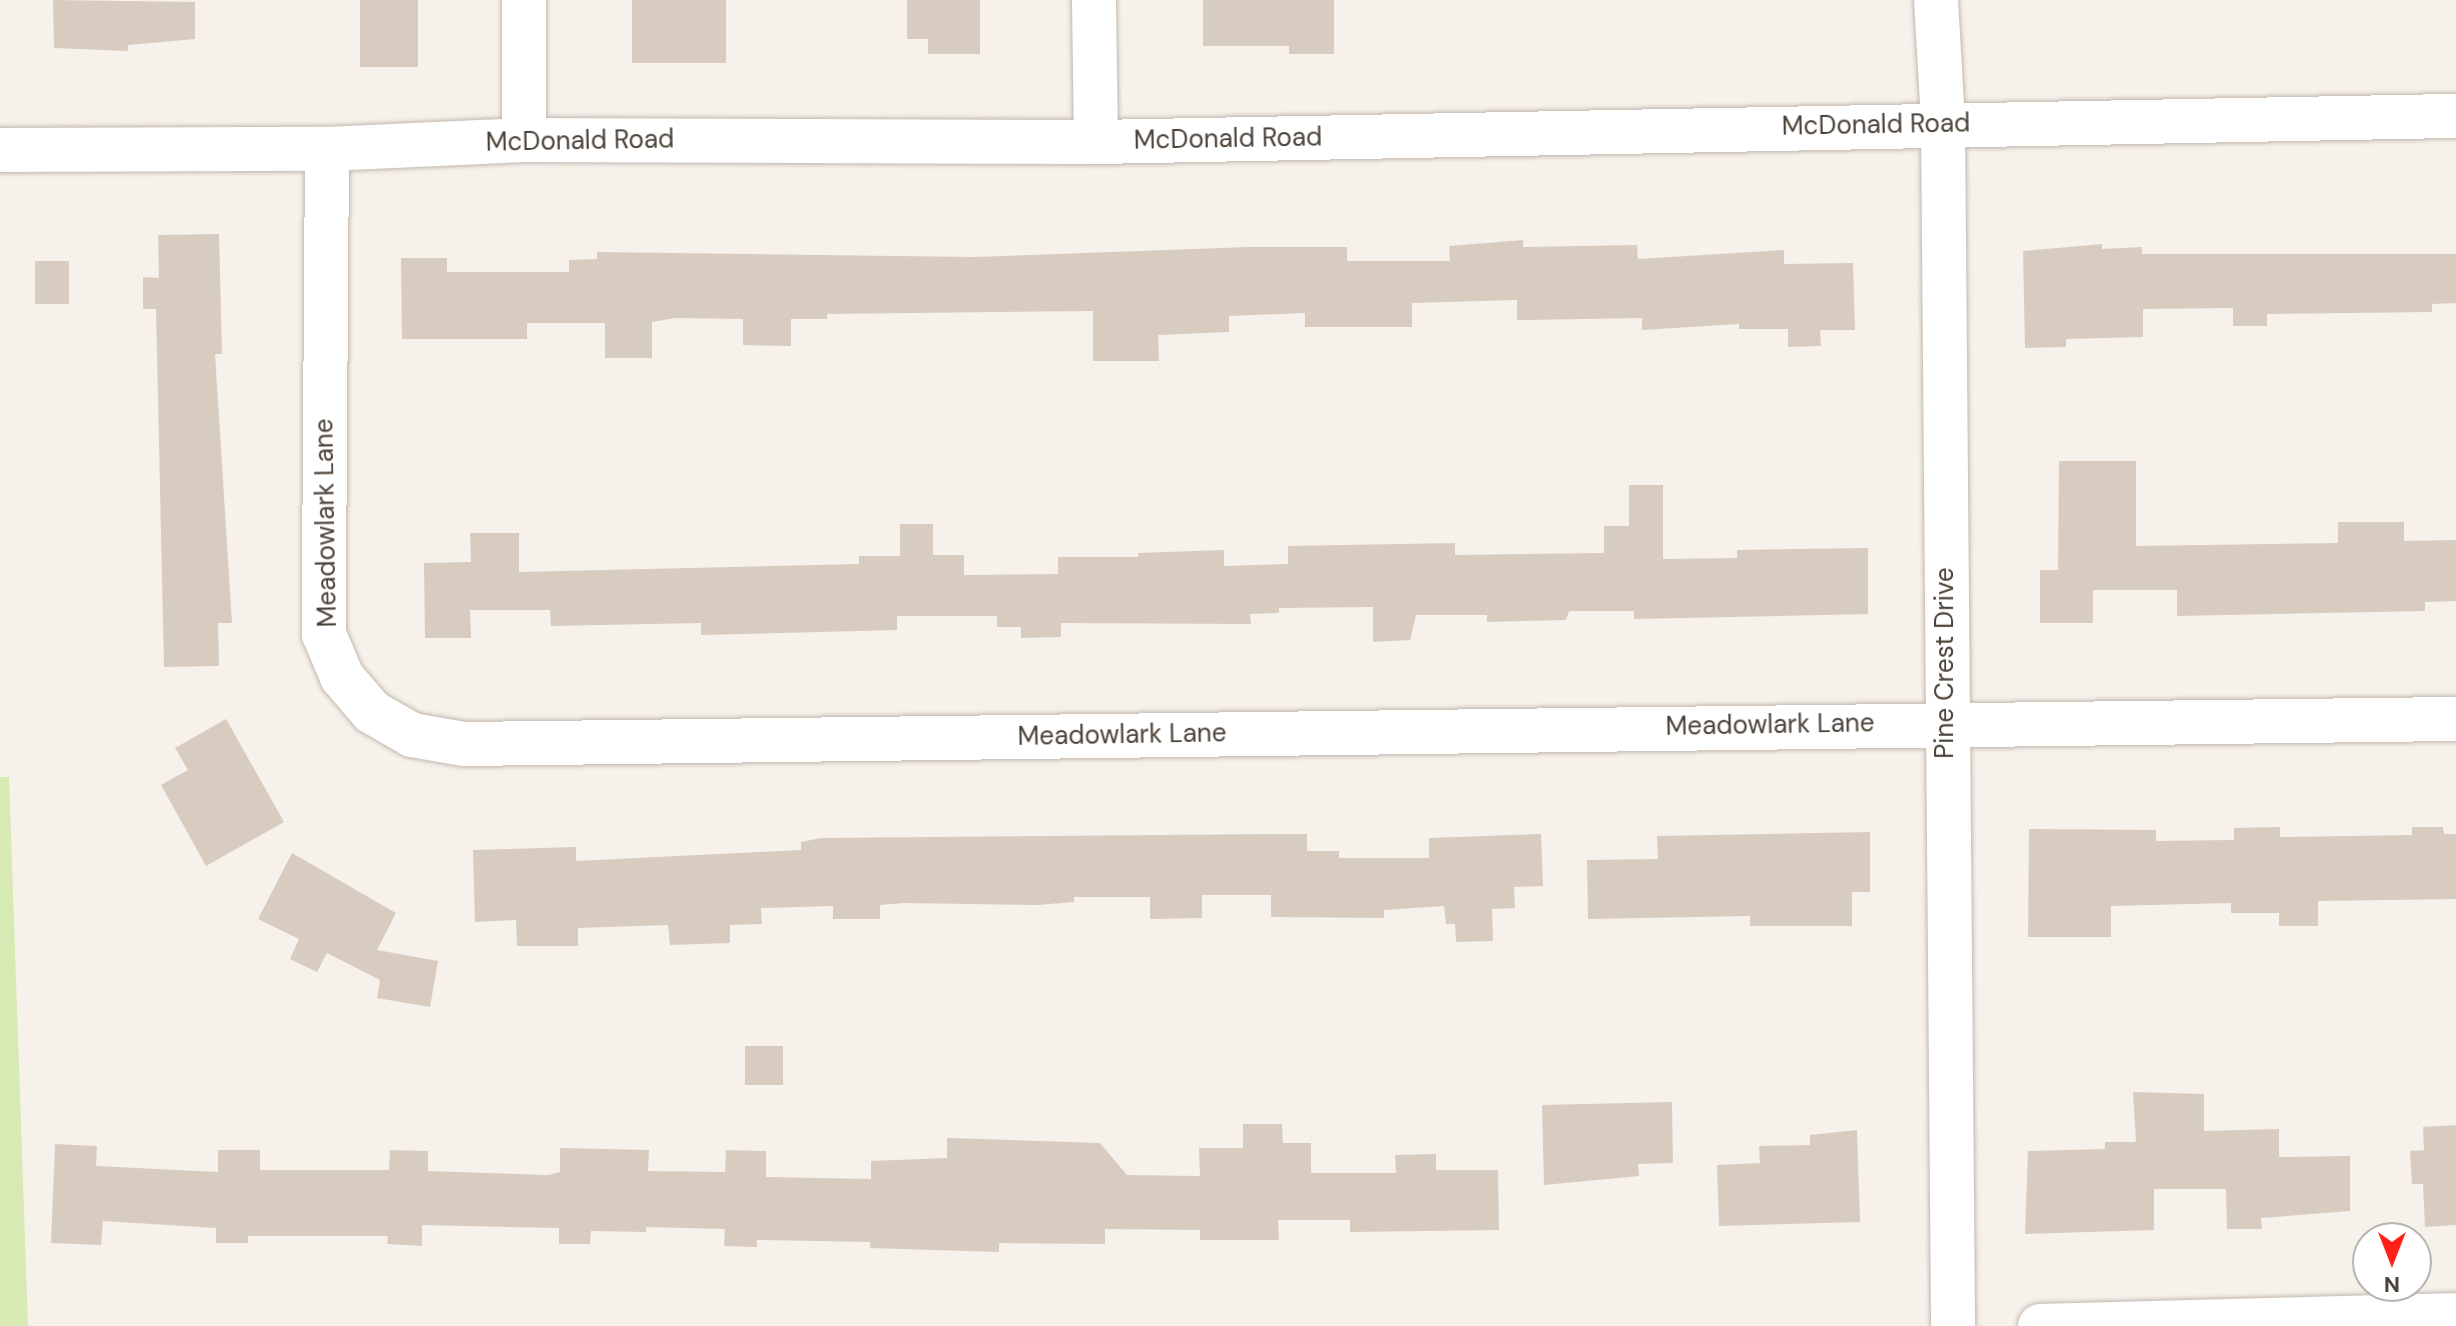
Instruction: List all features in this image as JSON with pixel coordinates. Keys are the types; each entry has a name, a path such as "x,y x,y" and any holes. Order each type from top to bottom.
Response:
{"street":[{"path":"524,0 524,140"},
{"path":"1094,0 1096,142"},
{"name":"Pine Crest Drive","path":"1936,0 1943,123 1953,1326"},
{"name":"McDonald Road","path":"0,150 327,149 524,140 1096,142 1943,123 2456,116"},
{"name":"Meadowlark Lane","path":"327,149 324,634 342,677 372,712 412,735 464,744 1946,723 2456,719"},
{"path":"2040,1326 2456,1315"}],"green space":[{"path":"0,777 9,777 28,1326 0,1326"}],"building":[{"path":"53,0 195,2 195,39 128,45 128,51 54,48"},
{"path":"360,0 418,0 418,67 360,67"},
{"path":"632,0 726,0 726,63 632,63"},
{"path":"907,0 980,0 980,54 928,54 928,39 907,39"},
{"path":"1203,0 1334,0 1334,54 1289,54 1289,46 1203,46"},
{"path":"219,234 222,354 215,354 232,623 218,623 219,666 164,667 156,309 143,309 143,277 159,278 158,235"},
{"path":"1523,240 1523,247 1637,245 1638,259 1784,250 1784,264 1853,263 1855,330 1820,330 1821,346 1788,347 1788,329 1739,329 1739,324 1642,330 1642,318 1517,320 1517,300 1412,303 1412,327 1305,327 1305,313 1229,316 1229,332 1158,335 1159,361 1093,361 1093,311 827,314 827,319 791,319 791,346 743,345 743,319 675,318 652,322 652,358 605,358 605,323 527,323 527,339 402,339 401,258 447,258 447,272 569,272 569,260 597,259 597,252 974,257 1248,247 1347,247 1347,261 1450,261 1449,246"},
{"path":"2102,244 2102,249 2142,247 2142,254 2456,254 2456,303 2432,304 2432,312 2267,314 2267,326 2233,326 2233,308 2143,309 2143,337 2066,339 2066,347 2025,348 2023,251"},
{"path":"35,261 69,261 69,304 35,304"},
{"path":"2059,461 2136,461 2136,546 2338,543 2338,522 2404,522 2404,541 2456,540 2456,601 2425,602 2425,611 2177,616 2177,590 2093,590 2093,623 2040,623 2040,570 2058,570"},
{"path":"1629,485 1663,485 1663,559 1737,558 1737,550 1868,548 1868,614 1634,619 1634,611 1569,611 1566,620 1487,622 1487,615 1416,615 1410,640 1373,642 1373,607 1279,608 1279,613 1250,614 1251,624 1061,623 1061,637 1021,638 1021,627 997,627 997,616 897,616 897,630 701,635 701,623 551,626 550,610 470,610 471,638 425,638 424,563 471,562 470,533 519,533 519,572 859,564 859,556 900,556 900,524 933,524 933,555 964,555 964,575 1058,574 1058,557 1138,557 1138,553 1224,550 1224,566 1288,564 1288,546 1455,543 1455,555 1604,553 1604,526 1629,526"},
{"path":"226,719 284,822 206,866 161,785 188,770 175,748"},
{"path":"2280,827 2280,837 2412,835 2412,827 2443,827 2444,834 2456,834 2456,899 2318,901 2318,926 2279,926 2279,913 2231,913 2231,903 2111,906 2111,937 2028,937 2029,829 2156,830 2156,841 2234,840 2234,828"},
{"path":"1870,832 1870,892 1852,892 1852,926 1750,926 1750,916 1588,919 1587,860 1658,859 1657,836"},
{"path":"1307,834 1307,851 1339,851 1339,858 1429,858 1429,838 1541,834 1543,886 1514,887 1515,908 1492,909 1493,941 1456,942 1455,924 1446,924 1444,906 1384,910 1384,918 1271,917 1271,895 1202,895 1202,918 1150,919 1150,897 1074,897 1074,902 1038,905 904,903 880,905 880,919 833,919 833,906 761,908 762,924 730,925 730,943 670,945 668,925 578,928 578,946 517,946 516,920 475,922 473,850 576,847 576,861 801,850 801,842 821,838"},
{"path":"292,853 396,913 377,950 438,961 430,1007 377,998 380,980 327,953 317,972 290,959 299,939 258,919"},
{"path":"745,1046 783,1046 783,1085 745,1085"},
{"path":"2133,1092 2204,1094 2204,1131 2279,1129 2279,1157 2350,1156 2350,1211 2261,1218 2262,1229 2227,1229 2226,1189 2154,1189 2154,1230 2025,1234 2028,1151 2105,1149 2105,1142 2136,1142"},
{"path":"1672,1102 1673,1163 1638,1164 1639,1176 1544,1185 1542,1105"},
{"path":"1243,1124 1282,1124 1283,1143 1311,1143 1311,1173 1396,1173 1395,1155 1436,1154 1436,1170 1498,1170 1499,1230 1350,1232 1350,1220 1278,1220 1279,1240 1200,1240 1200,1230 1105,1229 1105,1244 999,1243 999,1252 870,1248 870,1242 757,1240 757,1247 724,1246 725,1229 646,1227 646,1232 591,1231 590,1244 559,1244 559,1228 422,1225 422,1246 387,1244 388,1236 248,1236 248,1243 216,1243 216,1228 103,1221 101,1245 51,1243 55,1144 97,1146 96,1166 218,1172 218,1150 260,1150 260,1170 389,1170 390,1150 428,1151 428,1171 548,1175 560,1172 560,1148 649,1150 648,1171 725,1172 726,1150 766,1151 766,1177 871,1179 871,1161 947,1158 947,1138 1100,1143 1127,1175 1200,1176 1199,1148 1243,1148"},
{"path":"2456,1125 2456,1225 2432,1227 2432,1222 2425,1222 2423,1184 2412,1184 2410,1151 2424,1150 2423,1127"},
{"path":"1857,1130 1860,1222 1719,1226 1717,1165 1760,1163 1759,1146 1810,1145 1810,1135"}]}
